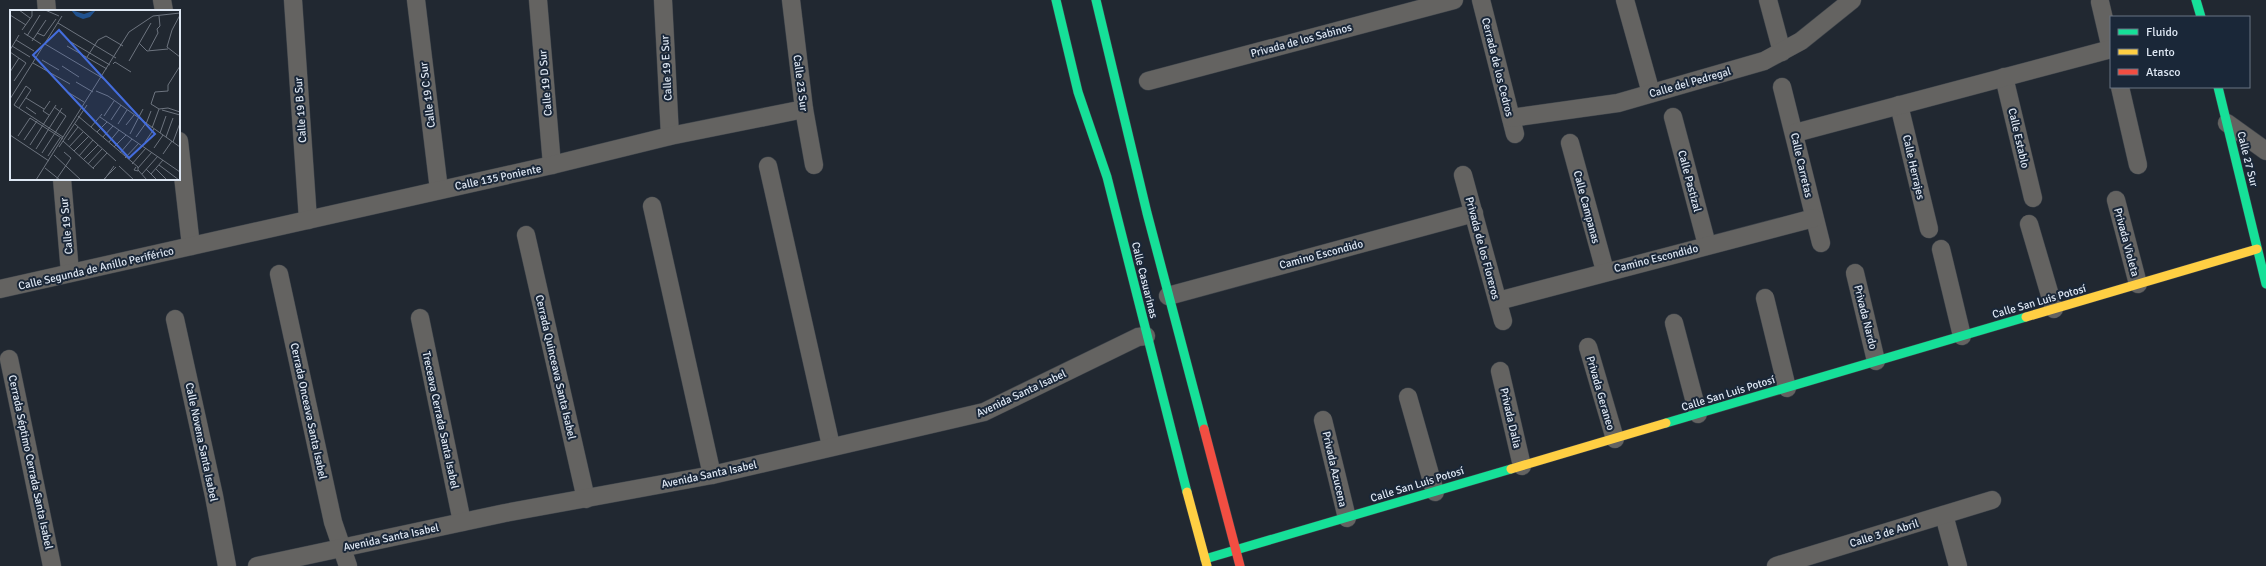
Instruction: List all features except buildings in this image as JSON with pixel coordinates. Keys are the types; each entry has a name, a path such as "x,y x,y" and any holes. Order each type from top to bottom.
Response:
{"street":[{"path":"46,0 47,10"},
{"path":"162,0 164,10"},
{"name":"Calle 19 B Sur","path":"293,0 308,220"},
{"name":"Calle 19 C Sur","path":"416,0 439,190"},
{"name":"Calle 19 D Sur","path":"538,0 552,165"},
{"name":"Calle 19 E Sur","path":"663,0 670,136"},
{"name":"Calle 23 Sur","path":"791,0 804,109 814,165"},
{"name":"Calle Casuarinas","path":"1056,0 1078,92 1107,176 1146,336 1206,563"},
{"name":"Calle Casuarinas","path":"1096,0 1116,88 1168,296 1240,566"},
{"name":"Privada de los Sabinos","path":"1148,81 1454,0"},
{"name":"Cerrada de los Cedros","path":"1481,0 1513,126"},
{"path":"1625,0 1651,93"},
{"path":"1768,0 1782,52"},
{"name":"Calle del Pedregal","path":"1513,126 1618,102 1764,61 1801,41 1852,0"},
{"path":"2196,0 2201,16"},
{"path":"2100,2 2110,45"},
{"path":"1795,133 2110,49"},
{"name":"Calle Establo","path":"2004,77 2033,198"},
{"name":"Calle Carretas","path":"1782,87 1795,133 1821,243"},
{"path":"2120,88 2138,166"},
{"name":"Calle 27 Sur","path":"2218,88 2266,281"},
{"name":"Calle Herrajes","path":"1899,105 1929,229"},
{"name":"Calle 135 Poniente","path":"192,246 552,165 670,136 804,109"},
{"name":"Calle Pastizal","path":"1673,116 1707,245"},
{"path":"2227,123 2266,151"},
{"name":"Calle Campanas","path":"1570,144 1605,271"},
{"path":"180,149 192,246"},
{"path":"768,166 832,446"},
{"name":"Privada de los Floreros","path":"1463,175 1503,321"},
{"name":"Calle 19 Sur","path":"62,180 70,273"},
{"name":"Privada Violeta","path":"2116,200 2138,284"},
{"path":"652,206 712,474"},
{"name":"Camino Escondido","path":"1168,296 1474,213"},
{"name":"Camino Escondido","path":"1498,301 1605,271 1814,218"},
{"path":"2030,224 2054,308"},
{"name":"Cerrada Quinceava Santa Isabel","path":"526,235 586,499"},
{"name":"Calle Segunda de Anillo Periférico","path":"0,289 192,246"},
{"path":"1941,249 1962,336"},
{"name":"Calle San Luis Potosí","path":"1206,563 1236,551 2257,249"},
{"name":"Privada Nardo","path":"1855,273 1876,361"},
{"name":"Cerrada Onceava Santa Isabel","path":"279,274 341,548 348,566"},
{"path":"1765,298 1787,388"},
{"name":"Treceava Cerrada Santa Isabel","path":"420,318 462,522"},
{"name":"Calle Novena Santa Isabel","path":"175,319 214,496 227,566"},
{"path":"1674,323 1698,414"},
{"name":"Avenida Santa Isabel","path":"257,566 462,522 712,474 832,446 958,420 984,412 1138,336 1146,336"},
{"name":"Privada Geraneo","path":"1588,347 1615,438"},
{"name":"Cerrada Séptimo Cerrada Santa Isabel","path":"9,359 52,566"},
{"name":"Privada Dalia","path":"1500,371 1522,466"},
{"path":"1408,397 1434,492"},
{"name":"Privada Azucena","path":"1323,420 1347,518"},
{"name":"Calle 3 de Abril","path":"1776,566 1992,500"},
{"path":"1944,515 1958,566"}],"traffic: fast":[{"path":"1056,0 1078,92 1107,177 1187,492"},
{"path":"1096,0 1147,213 1204,429"},
{"path":"2196,0 2201,16"},
{"path":"2218,88 2266,284"},
{"path":"1666,423 2026,317"},
{"path":"1205,559 1511,469"}],"traffic: slow":[{"path":"2026,317 2257,249"},
{"path":"1511,469 1666,423"},
{"path":"1187,492 1207,566"}],"traffic: jam":[{"path":"1204,429 1240,566"}]}
